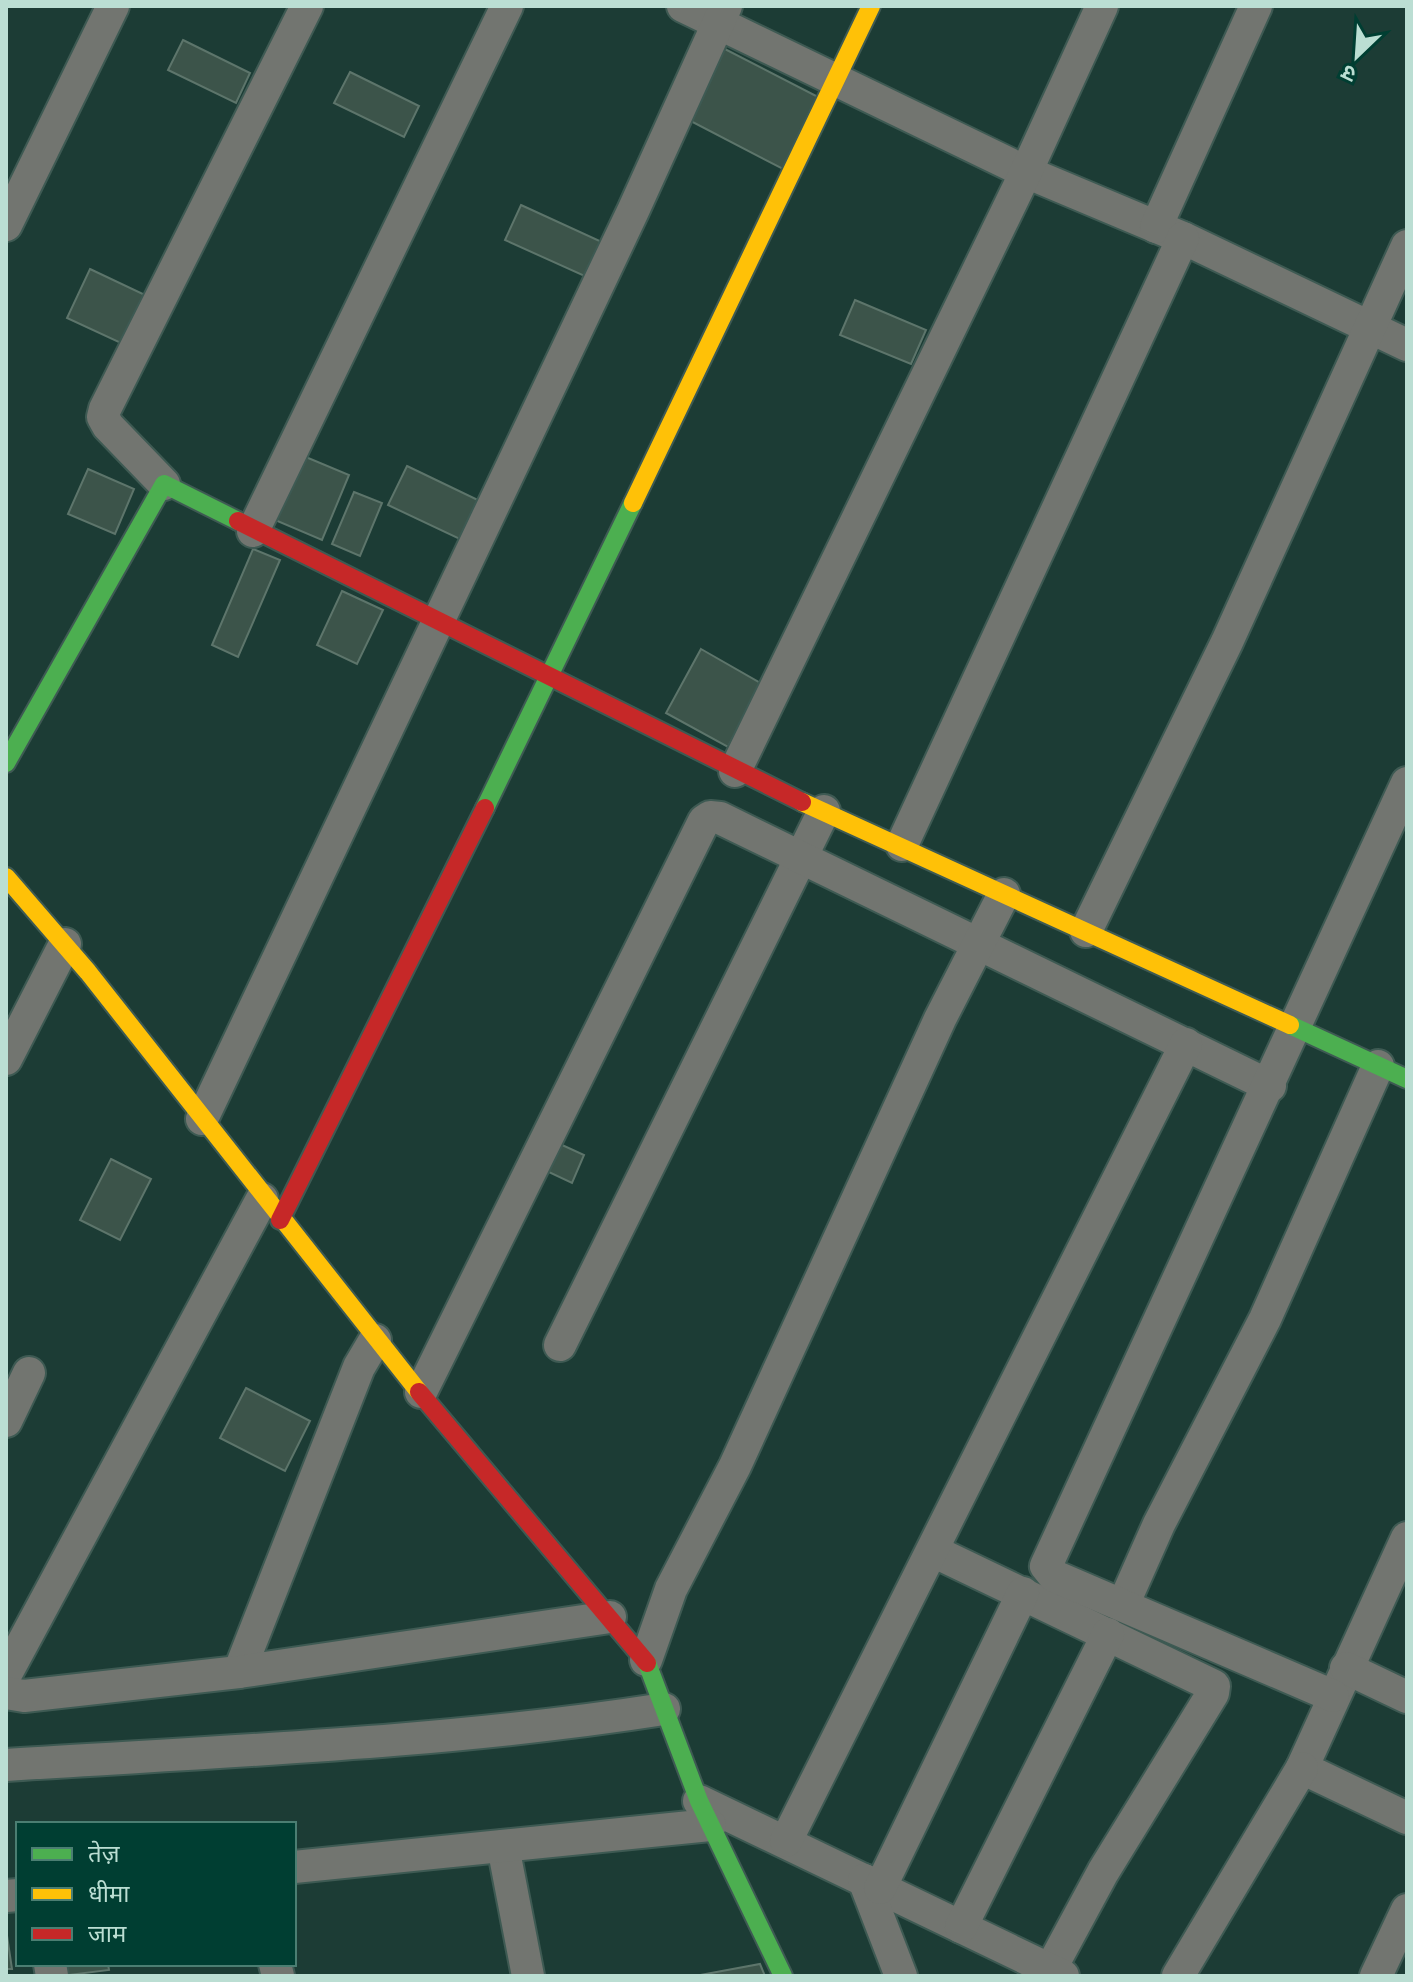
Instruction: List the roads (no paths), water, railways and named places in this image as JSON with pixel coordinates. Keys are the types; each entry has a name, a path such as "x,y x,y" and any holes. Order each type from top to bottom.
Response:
{"street":[{"path":"6,225 113,6"},
{"path":"307,6 105,409 103,417 108,426 164,484 735,771 1407,1079"},
{"path":"253,531 507,6"},
{"path":"683,6 722,14 837,82 1026,172 1169,233 1407,345"},
{"path":"6,1674 271,1210 549,678 871,6"},
{"path":"735,771 1026,172 1102,6"},
{"path":"902,845 1169,233 1256,6"},
{"path":"202,1119 722,14"},
{"path":"1086,931 1227,642 1407,246"},
{"path":"6,763 164,484"},
{"path":"1407,783 1270,1086 1048,1560 1047,1571 1123,1605 1340,1682 1407,1697"},
{"path":"560,1345 824,811"},
{"path":"421,1392 704,821 710,817 720,818 802,857 1270,1086"},
{"path":"6,877 65,944 375,1340 646,1660 705,1813 783,1976"},
{"path":"646,1660 671,1589 735,1466 940,1019 1004,894"},
{"path":"6,1059 65,944"},
{"path":"786,1841 1186,1044"},
{"path":"1123,1605 1159,1524 1265,1319 1378,1066"},
{"path":"239,1672 359,1367 375,1340"},
{"path":"6,1421 29,1373"},
{"path":"1178,1976 1302,1768 1407,1538"},
{"path":"296,1867 503,1846 705,1813 786,1841 1057,1973 1103,1872 1213,1693 1214,1686 933,1551"},
{"path":"901,1976 872,1884 1023,1593"},
{"path":"6,1693 24,1696 239,1672 610,1617"},
{"path":"961,1927 1108,1634"},
{"path":"6,1765 563,1725 664,1709"},
{"path":"1302,1768 1407,1818"},
{"path":"503,1846 528,1976"},
{"path":"1376,1976 1407,1910"}]}
